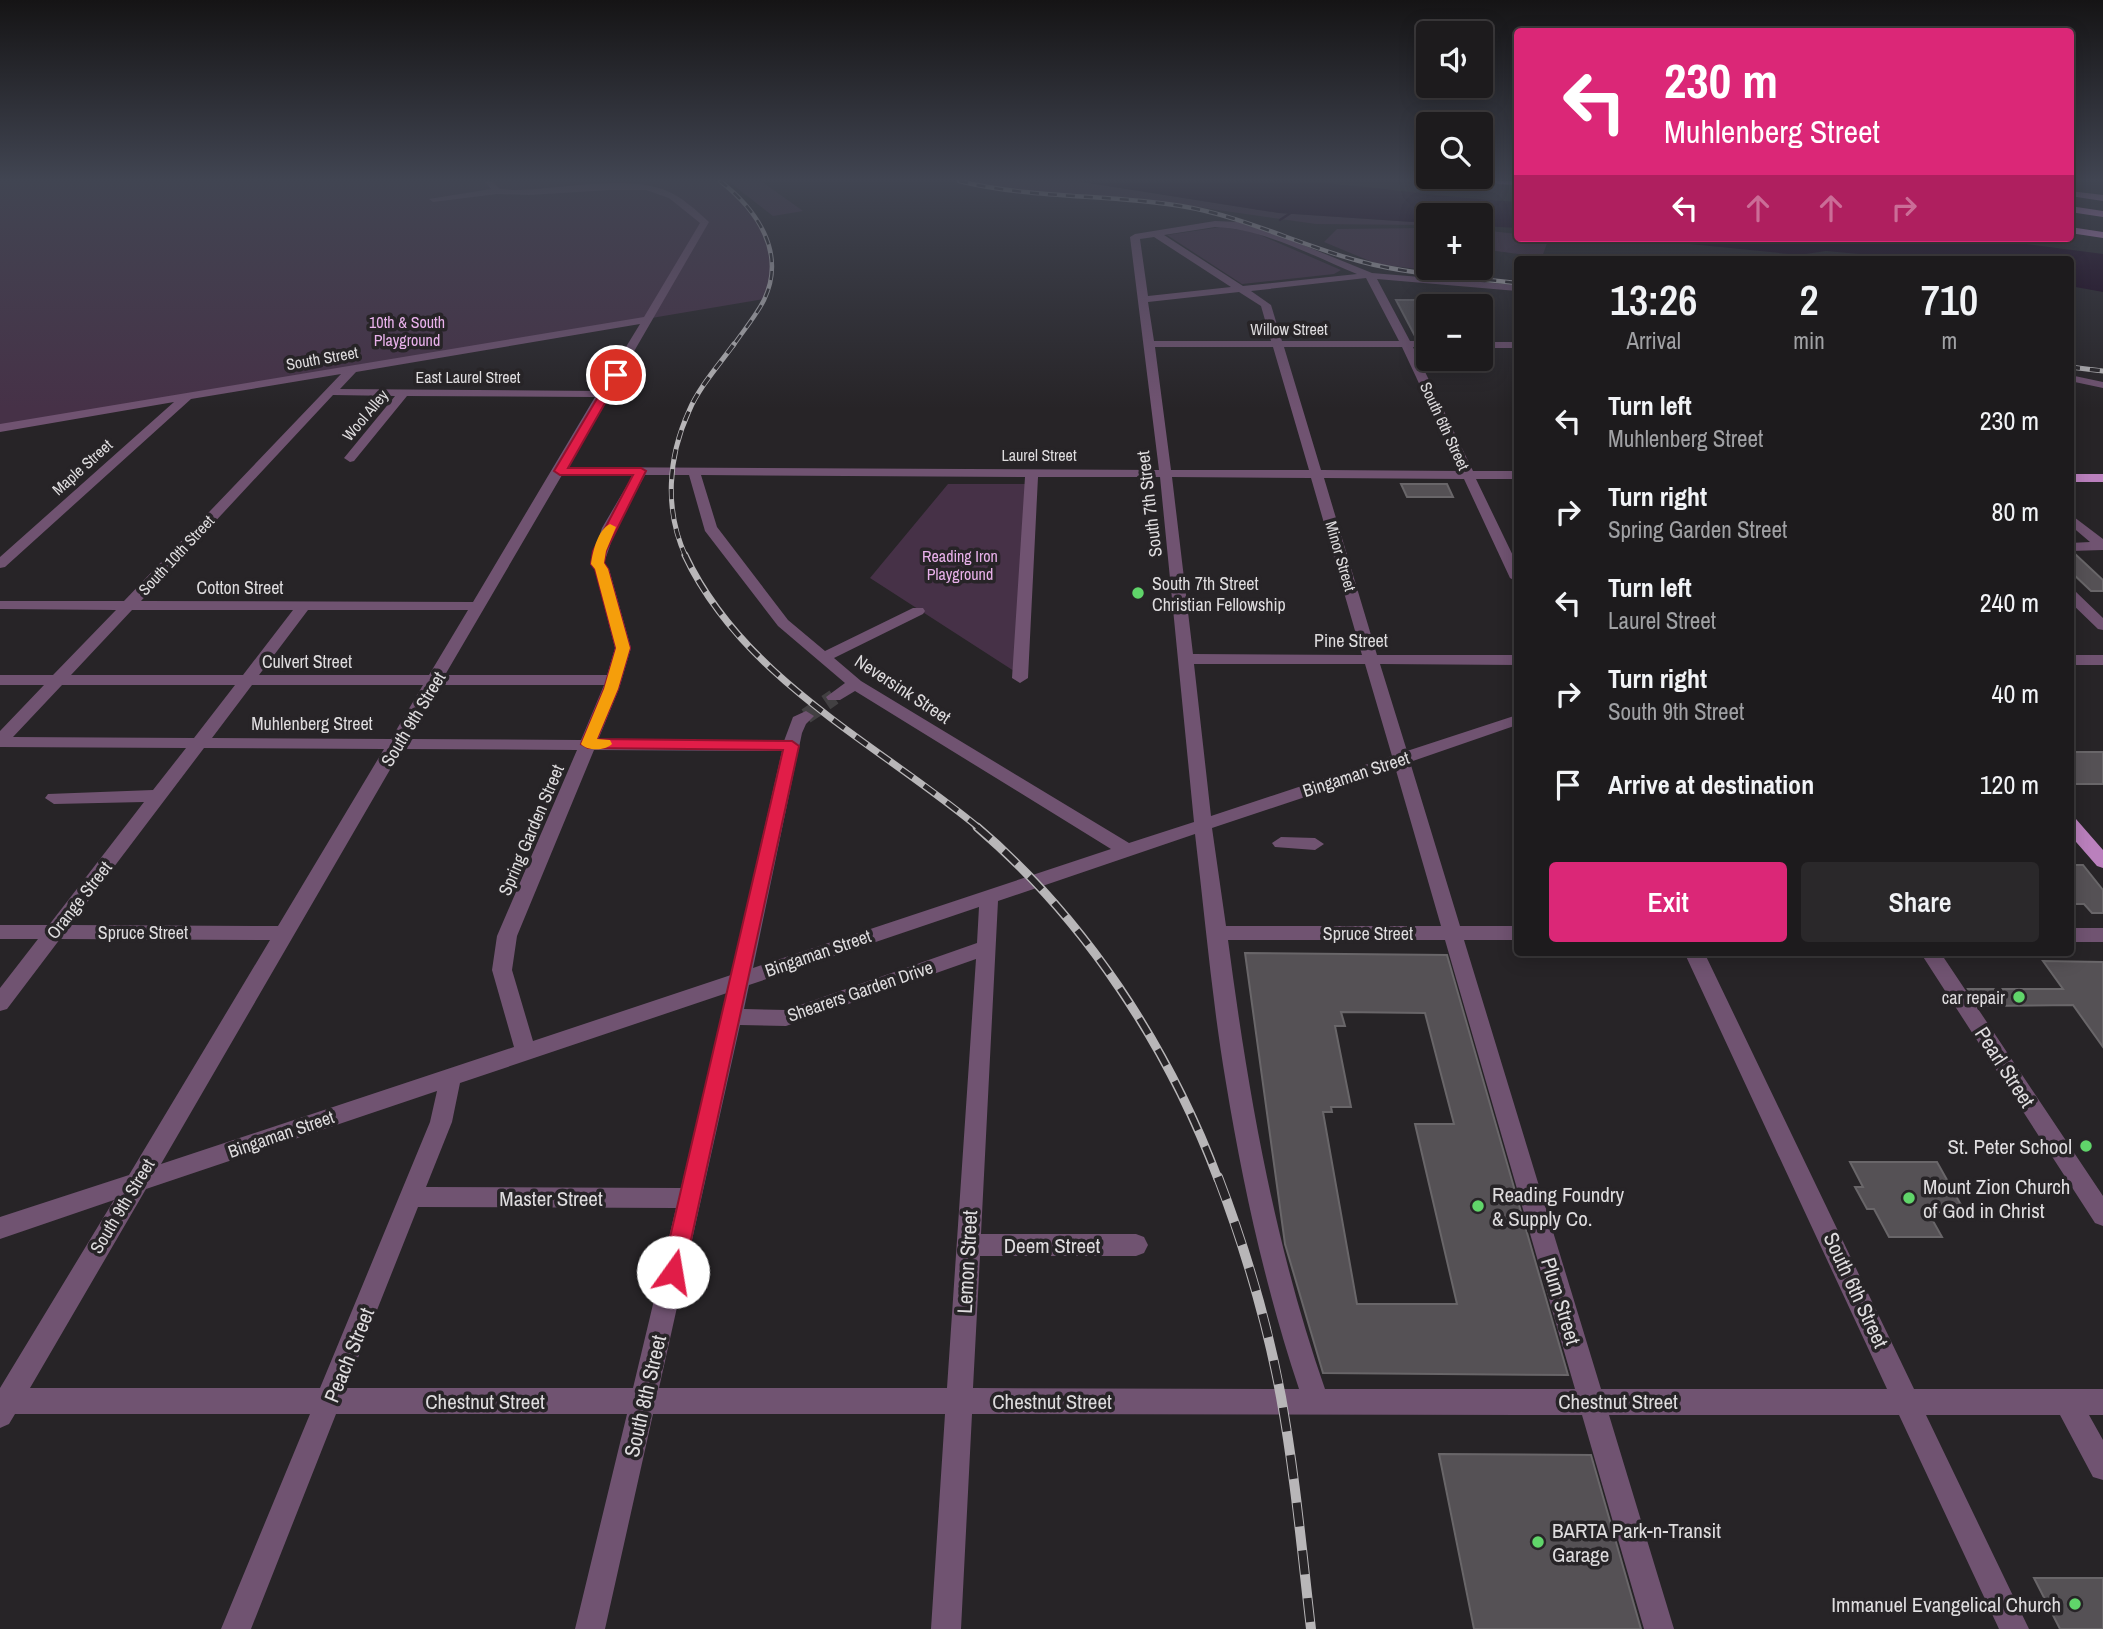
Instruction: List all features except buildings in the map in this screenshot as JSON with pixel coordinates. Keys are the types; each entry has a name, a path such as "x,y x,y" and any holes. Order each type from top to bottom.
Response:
{"main road":[{"path":"2074,478 2096,478 2103,488"},
{"path":"2074,828 2103,862"}],"street":[{"name":"South 9th Street","path":"3,1405 399,743 685,257"},
{"name":"South 7th Street","path":"1138,257 1203,824 1236,1081 1260,1201 1298,1348 1316,1401"},
{"name":"Minor Street","path":"1192,257 1266,305 1452,933"},
{"path":"1324,257 1370,276"},
{"path":"1145,299 1370,276 1514,288"},
{"name":"South 6th Street","path":"1370,276 1406,344 1514,572"},
{"name":"South Street","path":"6,427 649,319"},
{"name":"Willow Street","path":"1150,344 1416,344"},
{"path":"1493,345 1514,345"},
{"name":"South 10th Street","path":"0,741 352,369"},
{"path":"2074,376 2103,377"},
{"path":"2074,377 2103,385"},
{"name":"East Laurel Street","path":"330,392 605,394"},
{"name":"Wool Alley","path":"350,458 404,392"},
{"name":"Maple Street","path":"0,564 187,397"},
{"path":"0,435 6,427"},
{"name":"Laurel Street","path":"560,471 1514,475"},
{"name":"Spring Garden Street","path":"526,1052 502,970 507,936 588,744 623,648 602,569 597,564 599,551 613,520 641,471"},
{"name":"Neversink Street","path":"694,472 710,528 775,615 823,658 855,684 1126,850"},
{"path":"1020,678 1032,473"},
{"path":"2074,521 2103,546 2074,547"},
{"path":"2074,598 2103,626"},
{"name":"Cotton Street","path":"0,605 480,606"},
{"name":"Orange Street","path":"0,1003 304,606"},
{"path":"823,658 918,611"},
{"name":"Pine Street","path":"1185,659 1514,660"},
{"path":"2074,660 2103,660"},
{"name":"Culvert Street","path":"0,680 613,680"},
{"path":"834,697 855,684"},
{"name":"South 8th Street","path":"590,1629 645,1401 792,746 799,721 806,716"},
{"name":"Bingaman Street","path":"0,1228 1514,721"},
{"name":"Muhlenberg Street","path":"0,741 792,746"},
{"path":"54,798 159,796"},
{"path":"1281,844 1315,844"},
{"name":"Lemon Street","path":"946,1629 989,895"},
{"name":"Spruce Street","path":"0,932 285,933"},
{"name":"Spruce Street","path":"1219,933 1514,933"},
{"name":"Plum Street","path":"1452,933 1659,1629"},
{"path":"2074,935 2103,935"},
{"name":"Shearers Garden Drive","path":"732,1017 786,1018 985,948"},
{"name":"South 6th Street","path":"1696,956 1909,1401 2014,1629"},
{"name":"Pearl Street","path":"1933,956 2103,1216"},
{"name":"Peach Street","path":"236,1629 331,1401 442,1122 451,1077"},
{"name":"Master Street","path":"412,1197 690,1198"},
{"name":"Deem Street","path":"967,1245 1136,1245"},
{"name":"Chestnut Street","path":"3,1405 331,1401 2103,1402"},
{"path":"2067,1401 2103,1467"}],"green space":[{"name":"10th & South Playground","path":"0,257 771,257 764,299 0,428"},
{"path":"1201,257 1311,257 1341,270 1334,274 1242,284"},
{"path":"1360,257 1416,257 1416,269 1377,264"},
{"name":"Reading Iron Playground","path":"948,484 1026,484 1014,671 870,578"}],"shaded area":[{"path":"2074,257 2103,257 2103,292 2074,287"}],"tunnel":[{"path":"806,716 834,697"}],"railway":[{"path":"733,346 764,300 770,282 771,257"},
{"path":"1347,257 1398,270 1514,283"},
{"path":"686,556 674,521 672,502 671,484 677,447 693,402 734,344"},
{"path":"2074,367 2103,371"},
{"path":"686,556 710,599 741,638 777,674 979,828"},
{"path":"977,827 1053,902 1088,944 1119,988 1174,1081 1198,1129 1218,1179"},
{"path":"1218,1177 1254,1285 1281,1397 1311,1629"}],"slow traffic":[{"path":"604,744 588,744 611,689 623,648 602,569 597,564 599,551 610,527"}],"place":[{"name":"South 7th Street Christian Fellowship","path":"1138,593"},
{"name":"car repair","path":"2019,997"},
{"name":"St. Peter School","path":"2086,1146"},
{"name":"Mount Zion Church of God in Christ","path":"1909,1198"},
{"name":"Reading Foundry & Supply Co.","path":"1478,1206"},
{"name":"BARTA Park-n-Transit Garage","path":"1538,1542"},
{"name":"Immanuel Evangelical Church","path":"2075,1604"}],"route":[{"path":"616,375 560,471 641,471 599,551 597,564 602,569 623,648 611,689 588,744 792,746 673,1272"}]}
